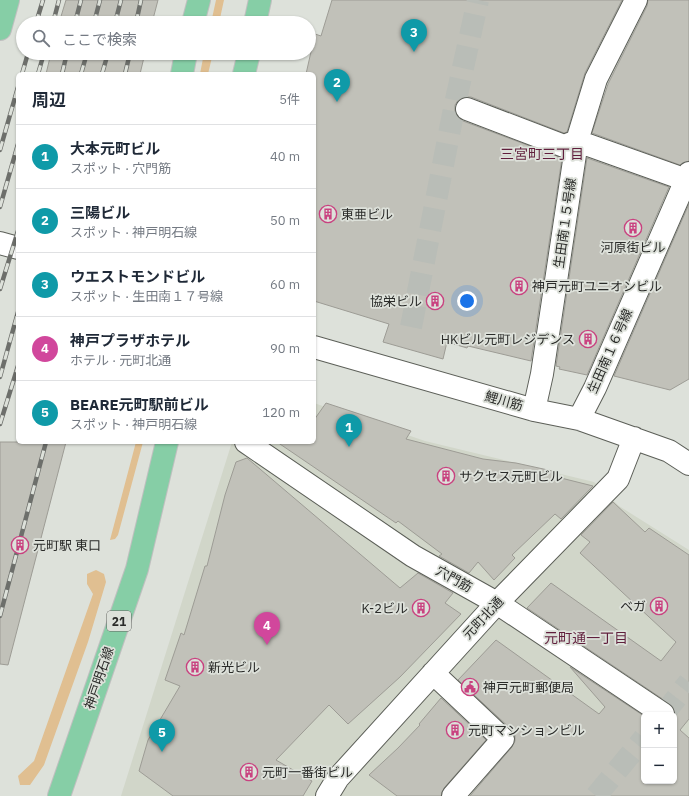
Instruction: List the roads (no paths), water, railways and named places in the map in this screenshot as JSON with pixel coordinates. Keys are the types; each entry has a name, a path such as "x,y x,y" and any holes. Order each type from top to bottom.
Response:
{"main road":[{"path":"0,29 8,0"},
{"path":"195,16 199,0"},
{"path":"257,16 260,0"},
{"path":"182,72 185,60"},
{"path":"244,72 247,60"},
{"name":"神戸明石線","path":"59,796 137,569 167,444"}],"street":[{"name":"生田南１５号線","path":"534,410 542,374 577,142 596,80 636,0"},
{"path":"467,109 564,146 577,142 688,178"},
{"name":"生田南１６号線","path":"579,419 595,388 688,178"},
{"path":"0,243 16,247"},
{"name":"鯉川筋","path":"316,348 534,410 579,419 668,451 689,464"},
{"name":"元町北通","path":"327,796 338,778 432,673 497,603 618,479 634,438"},
{"name":"穴門筋","path":"249,444 413,556 497,603 660,712"},
{"path":"432,673 503,739 454,796"}],"tunnel":[{"path":"411,327 455,104 478,0"},
{"path":"665,712 689,682"},
{"path":"596,796 641,742"}],"railway":[{"path":"38,16 43,0"},
{"path":"55,16 59,0"},
{"path":"77,16 81,0"},
{"path":"96,16 100,0"},
{"path":"117,16 121,0"},
{"path":"138,16 141,0"},
{"path":"23,72 26,60"},
{"path":"39,72 42,60"},
{"path":"62,72 65,60"},
{"path":"82,72 85,60"},
{"path":"103,72 106,60"},
{"path":"125,72 128,60"},
{"path":"0,150 16,94"},
{"path":"0,207 16,151"},
{"path":"0,289 16,237"},
{"path":"0,377 16,319"},
{"path":"0,424 16,372"},
{"path":"0,616 45,444"}],"place":[{"name":"ウエストモンドビル","path":"414,52"},
{"name":"三陽ビル","path":"337,102"},
{"name":"東亜ビル","path":"328,214"},
{"name":"河原街ビル","path":"633,228"},
{"name":"神戸元町ユニオンビル","path":"519,286"},
{"name":"協栄ビル","path":"435,301"},
{"name":"HKビル元町レジデンス","path":"588,339"},
{"name":"大本元町ビル","path":"349,447"},
{"name":"サクセス元町ビル","path":"446,476"},
{"name":"元町駅 東口","path":"20,545"},
{"name":"ベガ","path":"659,606"},
{"name":"K-2ビル","path":"421,608"},
{"name":"神戸プラザホテル","path":"267,645"},
{"name":"新光ビル","path":"195,667"},
{"name":"神戸元町郵便局","path":"470,687"},
{"name":"元町マンションビル","path":"455,730"},
{"name":"BEARE元町駅前ビル","path":"162,752"},
{"name":"元町一番街ビル","path":"249,772"}],"district":[{"name":"三宮町三丁目","path":"542,154"},
{"name":"元町通一丁目","path":"586,638"}]}
